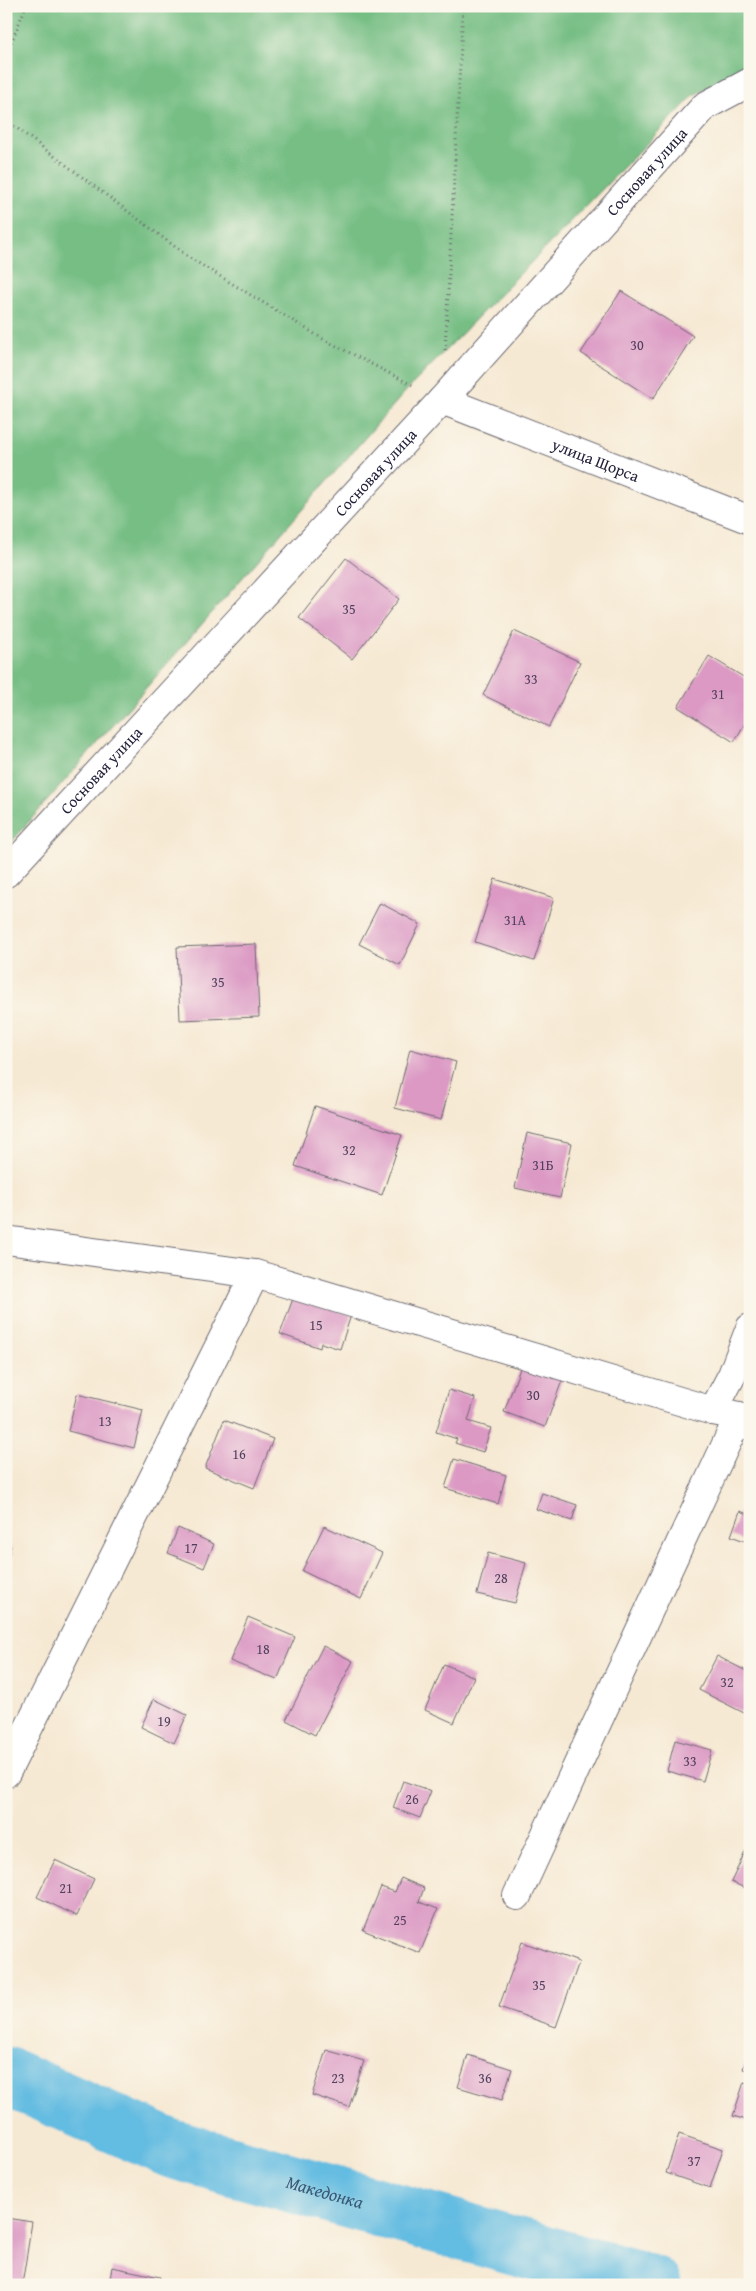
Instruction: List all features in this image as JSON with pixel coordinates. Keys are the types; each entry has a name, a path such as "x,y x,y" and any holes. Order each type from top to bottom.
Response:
{"street":[{"name":"Сосновая улица","path":"6,873 442,400 705,106 750,82"},
{"name":"улица Щорса","path":"442,400 750,520"},
{"path":"6,1240 255,1274 744,1421 517,1896"},
{"path":"6,1773 255,1274"},
{"path":"712,1412 732,1375 750,1328"}],"path":[{"path":"6,72 11,43 26,6"},
{"path":"444,351 463,6"},
{"path":"6,120 190,258 322,339 442,400"}],"green space":[{"path":"6,6 750,6 750,62 694,95 406,391 6,848"}],"building":[{"path":"621,291 693,336 653,399 581,353"},
{"path":"346,558 399,599 352,659 299,618"},
{"path":"514,631 580,662 549,727 483,695"},
{"path":"709,656 750,681 750,715 734,742 678,707"},
{"path":"495,879 554,898 534,961 475,942"},
{"path":"380,903 420,924 400,965 359,944"},
{"path":"256,944 259,1017 180,1020 177,947"},
{"path":"410,1049 456,1062 441,1120 395,1108"},
{"path":"315,1106 402,1135 382,1195 295,1166"},
{"path":"527,1133 572,1143 560,1198 515,1188"},
{"path":"294,1296 351,1315 340,1349 321,1343 320,1348 280,1334"},
{"path":"522,1363 563,1378 545,1427 504,1412"},
{"path":"449,1390 475,1398 468,1421 491,1428 483,1452 455,1443 457,1439 436,1432"},
{"path":"77,1394 143,1410 134,1448 68,1431"},
{"path":"224,1420 273,1439 254,1488 205,1468"},
{"path":"454,1459 506,1475 498,1504 445,1488"},
{"path":"542,1493 577,1505 572,1521 536,1509"},
{"path":"740,1511 750,1515 750,1543 731,1536"},
{"path":"324,1526 382,1553 361,1599 302,1571"},
{"path":"178,1528 214,1544 204,1568 168,1553"},
{"path":"6,1544 11,1546 7,1564 6,1563"},
{"path":"488,1553 526,1563 515,1603 477,1594"},
{"path":"248,1617 295,1637 277,1680 230,1661"},
{"path":"323,1646 353,1661 315,1735 286,1720"},
{"path":"717,1656 750,1673 750,1706 746,1714 699,1690"},
{"path":"444,1664 474,1677 454,1723 425,1710"},
{"path":"154,1699 187,1715 174,1743 141,1727"},
{"path":"675,1740 712,1750 703,1781 667,1771"},
{"path":"403,1781 431,1791 420,1818 393,1808"},
{"path":"746,1850 750,1852 750,1890 731,1882"},
{"path":"55,1860 94,1879 77,1916 37,1897"},
{"path":"401,1878 424,1888 419,1902 438,1909 420,1953 363,1930 381,1887 395,1892"},
{"path":"522,1942 579,1962 556,2027 499,2007"},
{"path":"326,2050 364,2061 349,2107 312,2095"},
{"path":"750,2051 750,2071 743,2069"},
{"path":"468,2055 512,2069 502,2100 458,2087"},
{"path":"744,2082 750,2084 750,2121 733,2116"},
{"path":"679,2134 723,2149 710,2188 666,2173"},
{"path":"6,2218 32,2222 22,2285 6,2285"},
{"path":"112,2267 160,2277 158,2285 109,2285"}],"waterway":[{"name":"Македонка","path":"6,2076 172,2149 652,2285"}]}
